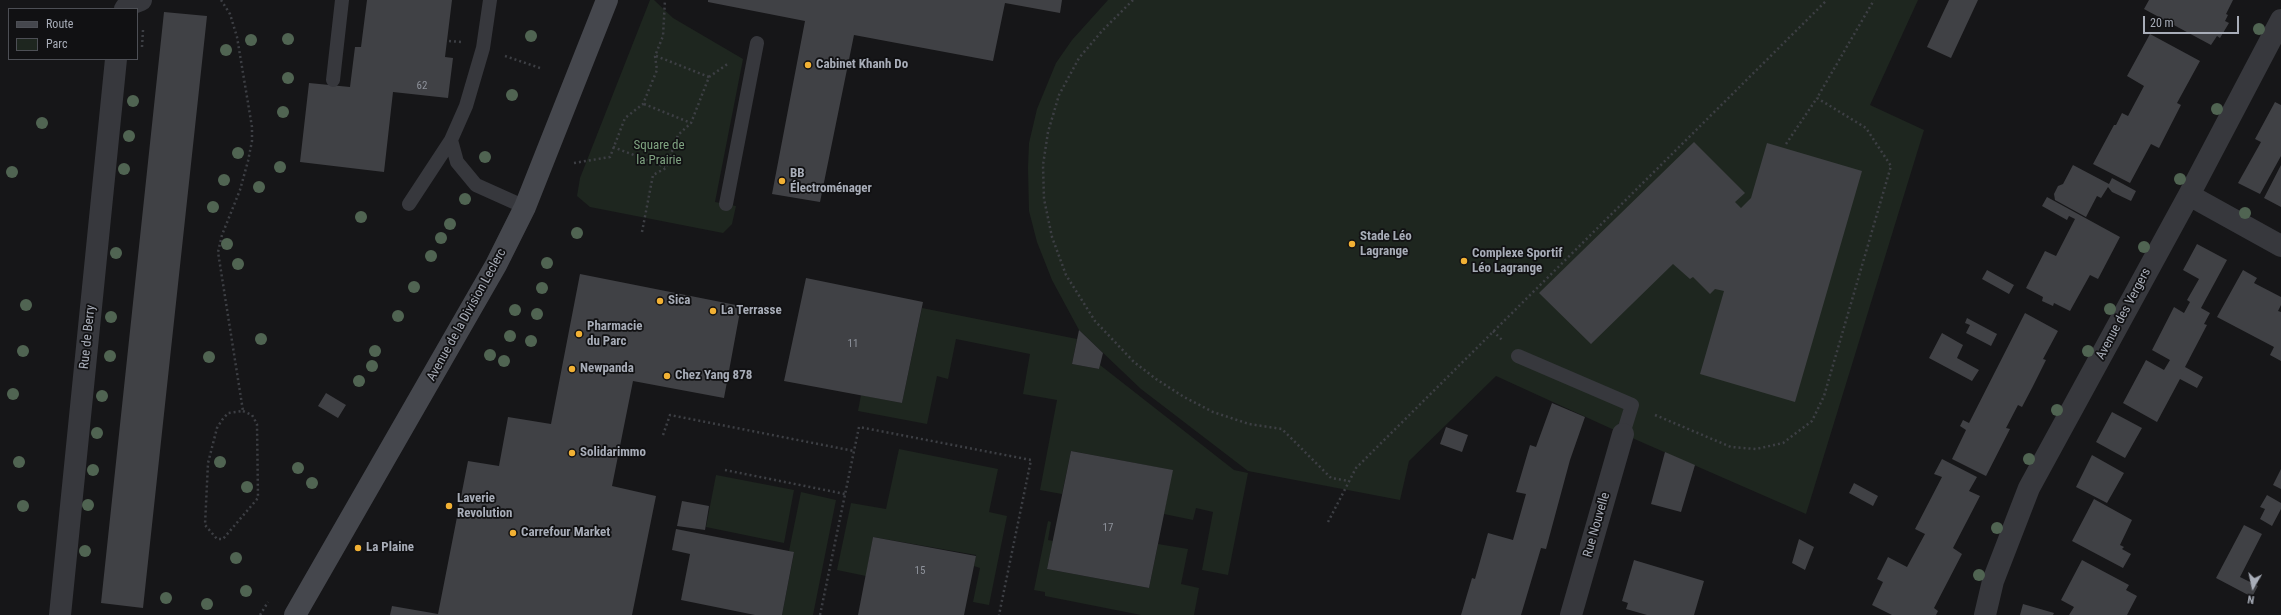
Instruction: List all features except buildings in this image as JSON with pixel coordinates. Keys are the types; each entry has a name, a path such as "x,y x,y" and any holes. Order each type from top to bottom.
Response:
{"main road":[{"name":"Avenue de la Division Leclerc","path":"295,615 496,265 525,207 607,0"}],"street":[{"path":"126,8 128,5 141,0"},
{"name":"Avenue des Vergers","path":"1985,615 1993,581 2029,488 2188,196 2281,20"},
{"name":"Rue de Berry","path":"60,615 116,60"},
{"path":"2188,196 2281,246"},
{"name":"Rue Nouvelle","path":"1571,615 1623,434"}],"lane":[{"path":"333,80 342,0"},
{"path":"410,204 451,140 466,106 483,48 490,0"},
{"path":"726,204 757,42"},
{"path":"451,140 457,162 476,185 525,207"},
{"path":"1518,356 1632,405 1623,434"}],"path":[{"path":"221,0 230,14 237,37 252,126 252,141 248,161 240,190 222,235 218,252 242,411"},
{"path":"574,163 610,157 625,118 643,104 657,70 655,56 663,36 665,0"},
{"path":"1133,0 1102,31 1079,58 1060,95 1048,132 1043,165 1044,199 1052,238 1066,275 1095,321 1134,362 1156,379 1184,397 1213,412 1249,424 1282,429 1331,478 1350,481"},
{"path":"1328,522 1350,481 1362,463 1827,0"},
{"path":"1786,144 1817,98 1874,0"},
{"path":"642,232 653,175 666,168 678,135 691,123 709,77 757,42"},
{"path":"500,54 540,68"},
{"path":"655,56 709,77"},
{"path":"1632,405 1732,447 1756,449 1783,443 1812,421 1824,396 1891,166 1866,128 1817,98"},
{"path":"643,104 691,123"},
{"path":"614,147 666,168"},
{"path":"242,411 252,415 257,424 258,498 223,539 217,539 205,525 208,463 217,428 222,420 228,413 242,411"},
{"path":"663,435 670,415 854,451"},
{"path":"820,615 859,427 1031,460 999,615"},
{"path":"725,470 845,494"},
{"path":"260,615 271,598"}],"green space":[{"name":"Square de la Prairie","path":"650,0 654,0 673,18 743,59 715,202 736,206 732,224 723,233 590,207 577,196 580,178"},
{"name":"Complexe Sportif Léo Lagrange","path":"1108,0 1918,0 1870,105 1924,130 1806,514 1623,434 1496,376 1409,461 1400,500 1248,471 1141,389 1079,330 1052,280 1037,242 1029,211 1028,168 1029,143 1037,109 1056,63 1072,40"},
{"path":"922,308 1077,339 1072,364 1099,369 1100,365 1234,470 1248,473 1228,575 1202,570 1213,512 1196,508 1193,520 1164,514 1172,470 1071,451 1062,494 1040,490 1057,400 1023,394 1030,354 956,339 948,379 937,376 927,424 858,411 861,395 902,403"},
{"path":"899,449 998,469 989,512 1007,516 989,605 973,602 980,568 974,566 976,555 873,537 866,576 837,570 851,503 886,509"},
{"path":"716,475 794,490 784,543 706,527"},
{"path":"801,492 836,500 813,615 782,615 794,553 789,551"},
{"path":"1048,521 1051,522 1048,540 1053,541 1047,569 1149,588 1158,544 1188,549 1181,584 1199,588 1194,615 1141,615 1045,596 1045,592 1034,590"}],"place":[{"name":"Cabinet Khanh Do","path":"808,65"},
{"name":"BB Électroménager","path":"782,181"},
{"name":"Stade Léo Lagrange","path":"1352,244"},
{"name":"Complexe Sportif Léo Lagrange","path":"1464,261"},
{"name":"Sica","path":"660,301"},
{"name":"La Terrasse","path":"713,311"},
{"name":"Pharmacie du Parc","path":"579,334"},
{"name":"Newpanda","path":"572,369"},
{"name":"Chez Yang 878","path":"667,376"},
{"name":"Solidarimmo","path":"572,453"},
{"name":"Laverie Revolution","path":"449,506"},
{"name":"Carrefour Market","path":"513,533"},
{"name":"La Plaine","path":"358,548"}]}
